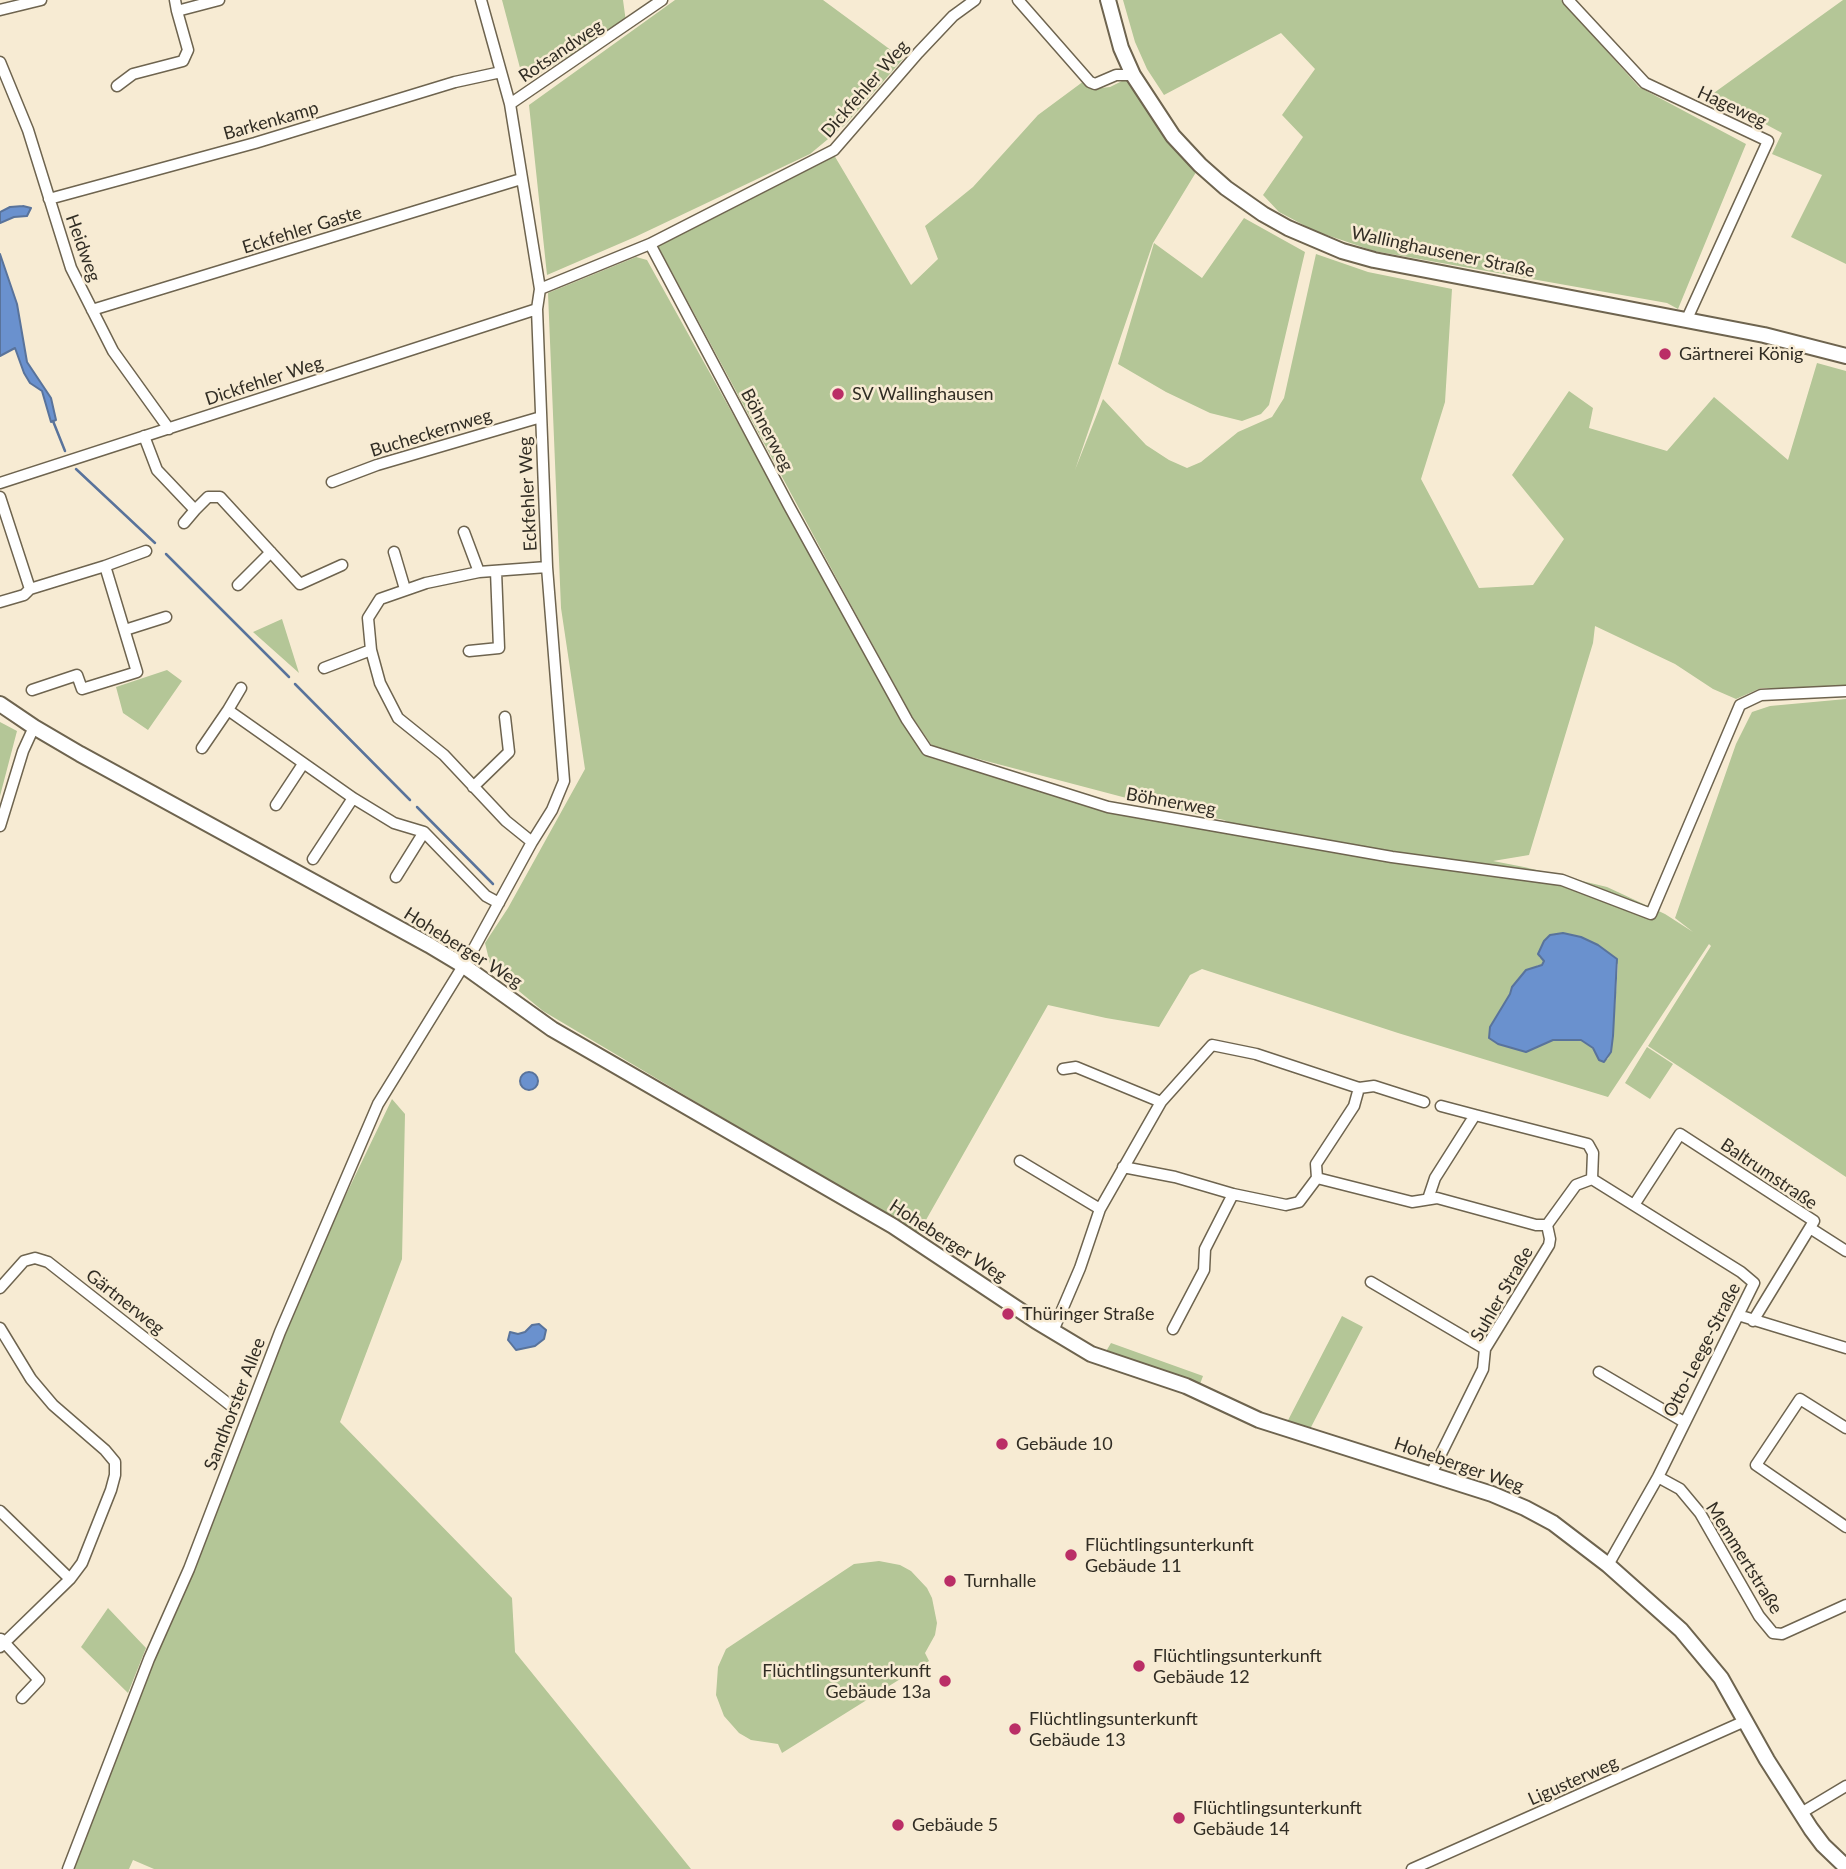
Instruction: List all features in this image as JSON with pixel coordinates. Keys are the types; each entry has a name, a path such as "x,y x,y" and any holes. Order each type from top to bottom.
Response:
{"street":[{"path":"0,10 41,0"},
{"path":"117,86 133,74 183,61 188,50 176,5 219,0"},
{"name":"Eckfehler Weg","path":"464,966 552,810 564,781 547,567 537,309 540,289 510,104 481,0"},
{"name":"Rotsandweg","path":"510,104 662,0"},
{"name":"Dickfehler Weg","path":"540,289 650,244 834,150 918,53 953,16 975,0"},
{"path":"1018,0 1090,82 1095,84 1116,75 1133,75"},
{"name":"Wallinghausener Straße","path":"1108,0 1121,48 1133,75 1173,136 1226,188 1263,214 1316,241 1374,260 1764,335 1846,356"},
{"name":"Hageweg","path":"1568,0 1645,83 1768,141 1686,321"},
{"name":"Heidweg","path":"0,62 27,130 71,268 113,351 169,429"},
{"name":"Barkenkamp","path":"49,199 255,143 455,82 501,72"},
{"name":"Eckfehler Gaste","path":"92,310 521,179"},
{"name":"Böhnerweg","path":"650,244 783,495 907,720 927,750 1108,807 1392,857 1562,880 1651,914 1740,705 1761,695 1846,691"},
{"name":"Dickfehler Weg","path":"0,484 537,309"},
{"name":"Bucheckernweg","path":"332,482 377,465 541,417"},
{"path":"144,436 157,470 195,510"},
{"path":"0,497 30,589"},
{"path":"184,523 208,497 220,497 300,584 342,565"},
{"path":"464,532 479,572"},
{"path":"0,603 24,595 30,589 146,551"},
{"path":"238,585 271,552"},
{"path":"394,552 405,589"},
{"path":"32,690 77,675 82,689 137,672 105,566"},
{"path":"532,842 506,821 444,755 398,718 380,683 371,650 368,618 380,599 405,589 479,572 547,567"},
{"path":"469,651 499,648 496,571"},
{"path":"125,630 166,617"},
{"path":"324,667 371,650"},
{"path":"202,748 240,688"},
{"name":"Hoheberger Weg","path":"0,704 34,727 429,945 464,966 552,1029 893,1226 1091,1354 1186,1386 1259,1420 1492,1494 1525,1508 1577,1540 1681,1630 1721,1678 1801,1813 1824,1845 1846,1867"},
{"path":"228,710 353,798 394,823 424,832 486,896 499,902"},
{"path":"473,787 509,752 505,716"},
{"path":"0,826 23,751 34,727"},
{"path":"276,805 303,764"},
{"path":"313,859 353,798"},
{"path":"396,877 424,832"},
{"name":"Sandhorster Allee","path":"68,1869 149,1659 189,1569 280,1332 340,1189 378,1104 464,966"},
{"path":"1053,1331 1080,1268 1100,1209 1123,1167 1161,1102 1212,1045 1256,1054 1359,1088 1374,1086 1424,1102"},
{"path":"1063,1069 1076,1067 1161,1102"},
{"path":"1123,1167 1286,1205 1299,1202 1317,1178 1316,1164 1354,1106 1359,1088"},
{"path":"1441,1106 1588,1144 1593,1153 1592,1179"},
{"path":"1428,1199 1435,1178 1475,1115"},
{"name":"Baltrumstraße","path":"1634,1205 1681,1134 1814,1221 1753,1321"},
{"path":"1020,1161 1100,1209"},
{"path":"1317,1178 1412,1202 1437,1198 1548,1226"},
{"name":"Otto-Leege-Straße","path":"1592,1179 1754,1283 1658,1477 1608,1565"},
{"name":"Suhler Straße","path":"1431,1474 1483,1369 1485,1349 1549,1245 1548,1226 1576,1185 1592,1179"},
{"path":"1173,1329 1204,1270 1205,1249 1233,1194"},
{"path":"1810,1228 1846,1251"},
{"name":"Gärtnerweg","path":"0,1288 24,1261 36,1258 48,1262 230,1405"},
{"path":"1371,1282 1485,1349"},
{"path":"1754,1283 1769,1292"},
{"path":"1738,1315 1846,1348"},
{"path":"0,1328 31,1379 52,1405 105,1450 115,1462 111,1490 82,1563 70,1579 1,1643 39,1681 22,1698"},
{"path":"1599,1373 1684,1422"},
{"path":"1846,1429 1800,1399 1756,1465 1846,1527"},
{"name":"Memmertstraße","path":"1658,1477 1680,1489 1700,1513 1759,1616 1773,1633 1782,1634 1846,1605"},
{"path":"0,1511 70,1579"},
{"name":"Ligusterweg","path":"1412,1869 1745,1721"},
{"path":"1801,1813 1846,1786"}],"green space":[{"path":"502,0 623,0 626,22 524,83"},
{"path":"675,0 823,0 903,59 845,125 810,154 635,237 547,275 529,105"},
{"path":"1123,0 1561,0 1639,87 1746,144 1678,309 1667,303 1374,251 1315,231 1279,212 1263,195 1303,137 1282,115 1315,69 1281,33 1164,95 1147,69 1135,42"},
{"path":"1846,0 1846,264 1791,237 1822,175 1772,154 1782,133 1711,95"},
{"path":"1088,78 1101,88 1138,79 1201,164 1153,243 1075,470 1103,399 1146,445 1187,468 1201,462 1238,432 1272,417 1284,398 1316,254 1368,272 1452,289 1445,402 1421,479 1479,588 1533,585 1564,539 1512,475 1569,391 1593,408 1589,428 1667,451 1714,397 1788,460 1817,363 1846,371 1846,688 1761,688 1736,699 1713,689 1675,664 1595,626 1593,643 1529,855 1493,861 1607,887 1665,914 1693,932 1675,918 1736,744 1752,712 1770,706 1846,699 1846,1177 1648,1046 1711,946 1709,944 1608,1097 1398,1033 1202,969 1190,975 1159,1027 1048,1005 918,1234 543,1011 491,968 485,943 508,908 585,769 561,608 548,293 636,257 647,260 921,752 931,758 1110,812 1253,835 1224,820 1153,805 933,747 913,718 658,246 834,155 911,285 938,259 925,226 973,187 1038,115","holes":["1563,933 1581,937 1618,964 1613,1036 1608,1059 1599,1060 1593,1048 1581,1040 1553,1040 1527,1052 1498,1044 1489,1038 1490,1027 1510,994 1545,961 1539,957"]},
{"path":"1244,218 1305,252 1269,405 1261,414 1242,421 1210,413 1166,392 1118,364 1154,243 1202,278"},
{"path":"282,619 299,673 253,632"},
{"path":"167,670 182,681 148,730 123,713 116,687"},
{"path":"0,722 17,731 0,796"},
{"path":"1647,1047 1673,1064 1650,1099 1625,1083"},
{"path":"392,1099 405,1114 402,1259 340,1422 512,1598 515,1652 691,1869 154,1869 133,1860 129,1869 66,1869 317,1255"},
{"path":"1342,1316 1363,1327 1309,1431 1284,1428"},
{"path":"1111,1343 1203,1376 1200,1384 1105,1353"},
{"path":"879,1561 900,1565 911,1571 927,1588 932,1598 937,1623 935,1635 925,1653 929,1661 782,1753 778,1744 751,1740 739,1733 724,1716 716,1695 718,1667 726,1649 854,1564"},
{"path":"108,1608 146,1648 128,1693 81,1647"}],"water":[{"path":"10,207 31,208 27,216 14,217 0,223 0,212"},
{"path":"0,254 17,304 27,362 51,398 56,420 51,422 42,391 30,383 15,348 0,356"},
{"path":"1563,933 1598,945 1617,959 1611,1052 1604,1062 1599,1060 1593,1048 1581,1040 1553,1040 1526,1052 1498,1044 1489,1038 1490,1027 1512,987 1526,970 1542,965 1544,961 1538,954 1544,941 1550,935"},
{"path":"529,1072 535,1075 538,1081 535,1087 529,1090 523,1087 520,1081 523,1075"},
{"path":"539,1324 546,1330 544,1339 535,1346 516,1350 508,1340 510,1332 518,1334 525,1332 532,1325"}],"waterway":[{"path":"53,421 65,451"},
{"path":"76,469 155,543"},
{"path":"166,554 289,677"},
{"path":"295,684 410,800"},
{"path":"417,807 493,884"}],"place":[{"name":"Gärtnerei König","path":"1665,354"},
{"name":"SV Wallinghausen","path":"838,394"},
{"name":"Thüringer Straße","path":"1008,1314"},
{"name":"Gebäude 10","path":"1002,1444"},
{"name":"Flüchtlingsunterkunft Gebäude 11","path":"1071,1555"},
{"name":"Turnhalle","path":"950,1581"},
{"name":"Flüchtlingsunterkunft Gebäude 12","path":"1139,1666"},
{"name":"Flüchtlingsunterkunft Gebäude 13a","path":"945,1681"},
{"name":"Flüchtlingsunterkunft Gebäude 13","path":"1015,1729"},
{"name":"Flüchtlingsunterkunft Gebäude 14","path":"1179,1818"},
{"name":"Gebäude 5","path":"898,1825"}]}
